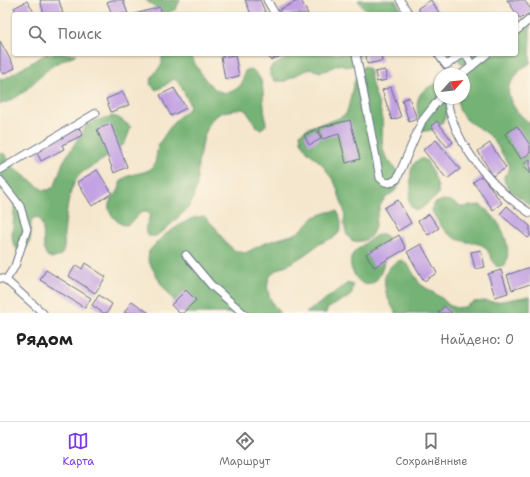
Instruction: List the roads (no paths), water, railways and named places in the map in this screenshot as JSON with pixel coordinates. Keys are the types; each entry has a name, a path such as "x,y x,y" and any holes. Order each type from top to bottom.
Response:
{"lane":[{"path":"267,0 274,12"},
{"path":"400,0 409,12"},
{"path":"518,29 530,20"},
{"path":"356,56 380,178 385,182 390,183 397,179 422,121 435,104"},
{"path":"439,56 446,65 461,56"},
{"path":"465,56 472,66"},
{"path":"470,68 484,56"},
{"path":"448,104 450,116 461,139 474,160 499,188 518,205 530,213"},
{"path":"0,170 96,113"},
{"path":"0,180 20,206 27,229 15,266 3,279 43,313"},
{"path":"186,255 211,285 243,313"}]}
